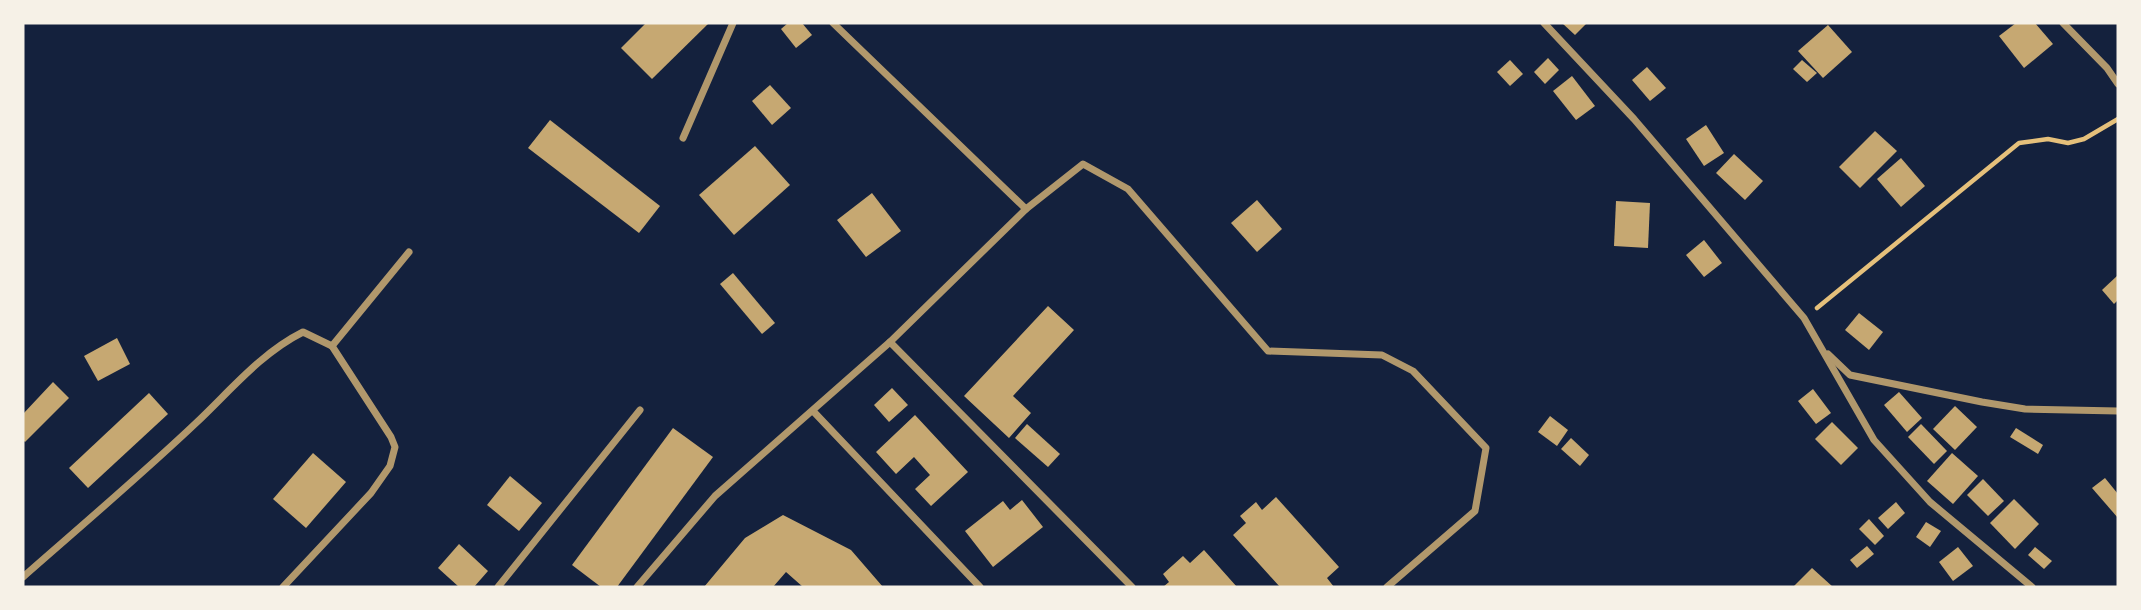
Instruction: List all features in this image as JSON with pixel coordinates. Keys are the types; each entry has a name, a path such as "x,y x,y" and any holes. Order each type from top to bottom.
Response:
{"street":[{"path":"682,138 733,23"},
{"path":"833,23 1026,209"},
{"path":"1544,23 1634,119 1804,318 1874,440 1930,502 2032,587"},
{"path":"2063,23 2107,68 2118,84"},
{"path":"637,587 715,496 890,342 1026,209 1083,164 1128,189 1268,351 1382,355 1413,371 1486,448 1475,511 1387,587"},
{"path":"332,346 409,253"},
{"path":"23,577 197,423 242,377 288,340 303,332 332,346 395,447 390,466 371,494 283,587"},
{"path":"890,342 1132,587"},
{"path":"1822,349 1850,375 2025,409 2118,411"},
{"path":"498,587 640,410"},
{"path":"813,411 980,587"}],"path":[{"path":"1804,318 2019,143 2048,139 2068,143 2084,139 2118,119"}],"building":[{"path":"646,23 709,23 652,79 621,48"},
{"path":"788,23 802,23 812,35 796,48 781,29"},
{"path":"1562,23 1587,23 1575,35"},
{"path":"2016,23 2035,23 2053,44 2024,68 1999,36"},
{"path":"1828,25 1852,52 1823,78 1798,51"},
{"path":"1548,58 1559,70 1545,84 1534,72"},
{"path":"1510,60 1523,74 1510,86 1497,72"},
{"path":"1802,60 1817,73 1807,82 1793,69"},
{"path":"1647,67 1666,88 1650,101 1632,80"},
{"path":"1572,76 1595,106 1576,120 1553,91"},
{"path":"770,85 791,108 772,125 752,101"},
{"path":"550,120 660,206 639,233 528,148"},
{"path":"1706,125 1724,153 1704,166 1686,139"},
{"path":"1875,131 1897,151 1860,188 1839,167"},
{"path":"755,146 790,185 734,235 699,195"},
{"path":"1734,154 1763,181 1745,200 1716,173"},
{"path":"1901,158 1925,186 1901,207 1877,179"},
{"path":"872,193 901,231 866,257 837,220"},
{"path":"1257,200 1282,229 1257,252 1231,223"},
{"path":"1616,201 1650,203 1648,248 1614,246"},
{"path":"1704,240 1722,263 1704,277 1686,255"},
{"path":"733,273 775,323 762,334 720,284"},
{"path":"2118,275 2118,300 2114,304 2102,290"},
{"path":"1048,306 1074,330 1013,396 1031,413 1009,438 964,396"},
{"path":"1859,313 1883,332 1869,350 1845,330"},
{"path":"117,338 130,364 98,381 84,356"},
{"path":"53,382 69,398 25,442 23,414"},
{"path":"892,388 908,405 889,422 874,405"},
{"path":"1813,389 1831,413 1816,424 1798,401"},
{"path":"1899,392 1922,418 1907,432 1884,405"},
{"path":"149,393 168,414 88,488 69,468"},
{"path":"1955,406 1977,427 1955,450 1933,429"},
{"path":"915,415 968,472 931,506 915,489 930,475 914,457 896,474 876,452"},
{"path":"1550,416 1568,430 1557,446 1538,432"},
{"path":"1832,422 1858,448 1841,465 1815,439"},
{"path":"1027,424 1060,454 1048,467 1015,438"},
{"path":"1921,424 1947,451 1934,464 1908,437"},
{"path":"673,428 713,457 617,587 601,587 572,565"},
{"path":"2016,428 2043,445 2038,454 2010,437"},
{"path":"1571,438 1589,455 1580,466 1561,449"},
{"path":"313,453 346,482 306,528 273,499"},
{"path":"1952,453 1978,476 1953,504 1927,481"},
{"path":"510,476 542,503 519,531 487,505"},
{"path":"2105,478 2118,494 2118,518 2092,488"},
{"path":"1983,479 2004,501 1988,516 1967,495"},
{"path":"1276,497 1339,567 1327,578 1334,587 1280,587 1233,535 1246,523 1240,516 1256,502 1262,510"},
{"path":"2014,499 2039,524 2015,549 1990,523"},
{"path":"1022,500 1043,527 993,567 965,531 1003,501 1010,510"},
{"path":"1896,502 1905,513 1888,529 1878,518"},
{"path":"783,515 851,550 883,587 803,587 786,572 773,587 704,587 745,538"},
{"path":"1869,519 1884,536 1875,545 1859,529"},
{"path":"1926,522 1941,531 1930,547 1916,537"},
{"path":"459,544 488,571 474,587 459,587 438,568"},
{"path":"1867,546 1874,554 1857,568 1850,560"},
{"path":"1958,547 1973,566 1953,581 1939,562"},
{"path":"2035,547 2052,561 2044,569 2028,555"},
{"path":"1204,550 1237,587 1163,587 1169,582 1163,574 1183,556 1190,563"},
{"path":"1812,568 1833,587 1793,587"}]}
